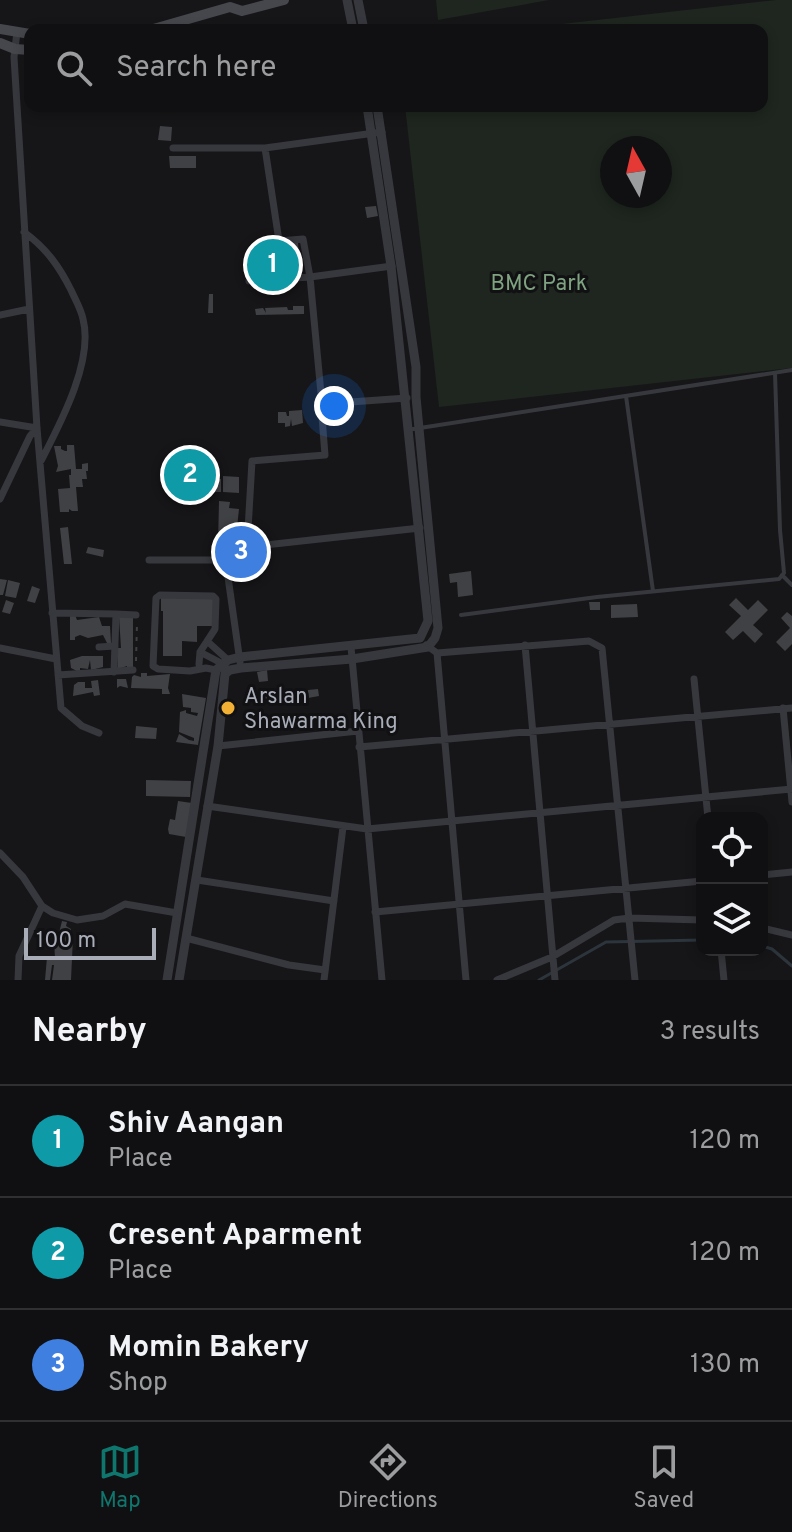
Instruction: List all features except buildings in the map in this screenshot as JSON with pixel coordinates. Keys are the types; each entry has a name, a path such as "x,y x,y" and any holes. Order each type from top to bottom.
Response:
{"main road":[{"path":"170,24 237,4 284,0"},
{"path":"0,29 24,33"}],"street":[{"path":"347,0 352,24"},
{"path":"358,0 363,24"},
{"path":"17,32 8,46 61,708 82,726 99,733"},
{"path":"369,112 376,132 402,265 416,367 416,397 432,549 428,621 420,638"},
{"path":"377,112 376,132 419,550 438,628 432,650 444,739 466,980"},
{"path":"173,148 265,148 376,132"},
{"path":"265,148 279,241 303,239 310,277 322,404 416,397"},
{"path":"24,232 42,245 66,279 79,307 85,333 68,411 40,463"},
{"path":"249,281 402,265"},
{"path":"0,315 29,309"},
{"path":"247,547 252,461 325,455 322,417"},
{"path":"0,422 37,428"},
{"path":"0,499 30,436 37,428"},
{"path":"241,668 226,560 231,553 247,547 430,528"},
{"path":"419,550 432,549"},
{"path":"149,560 226,560"},
{"path":"199,664 200,652 215,629 216,599 213,596 160,595 156,598 153,666 158,669 190,671 222,665 240,657 420,638"},
{"path":"52,613 136,615"},
{"path":"114,672 116,614"},
{"path":"420,638 432,650"},
{"path":"167,980 222,665 207,641"},
{"path":"179,980 218,746 225,674 241,668 432,650 589,641 602,648 635,980"},
{"path":"525,645 555,980"},
{"path":"99,647 115,646"},
{"path":"351,647 382,980"},
{"path":"0,648 56,659"},
{"path":"200,652 222,665"},
{"path":"58,675 133,670"},
{"path":"694,679 707,812"},
{"path":"359,747 788,708 792,802"},
{"path":"218,746 358,731"},
{"path":"207,806 367,829 791,789"},
{"path":"324,980 343,827"},
{"path":"191,836 202,839"},
{"path":"0,853 23,877 42,906 53,913 77,920 103,916 125,904 177,913"},
{"path":"768,874 792,872"},
{"path":"197,880 334,901"},
{"path":"375,912 696,882"},
{"path":"18,980 19,956 42,906"},
{"path":"497,980 553,961 614,920 696,920"},
{"path":"768,929 792,935"},
{"path":"186,938 289,965 325,970"},
{"path":"722,956 724,980"}],"lane":[{"path":"407,430 792,370"},
{"path":"775,373 782,575 792,585"},
{"path":"626,396 653,591"},
{"path":"461,615 779,579 782,575"}],"path":[{"path":"133,670 136,667 136,615"}],"green space":[{"path":"436,0 549,0 438,20"},
{"name":"BMC Park","path":"792,0 792,368 439,407 406,112 768,112 768,24 562,24"}],"waterway":[{"path":"539,980 606,942 696,940"},
{"path":"768,948 792,966"}],"place":[{"name":"Shiv Aangan","path":"273,265"},
{"name":"Cresent Aparment","path":"190,475"},
{"name":"Momin Bakery","path":"241,552"},
{"name":"Arslan Shawarma King","path":"228,708"}]}
